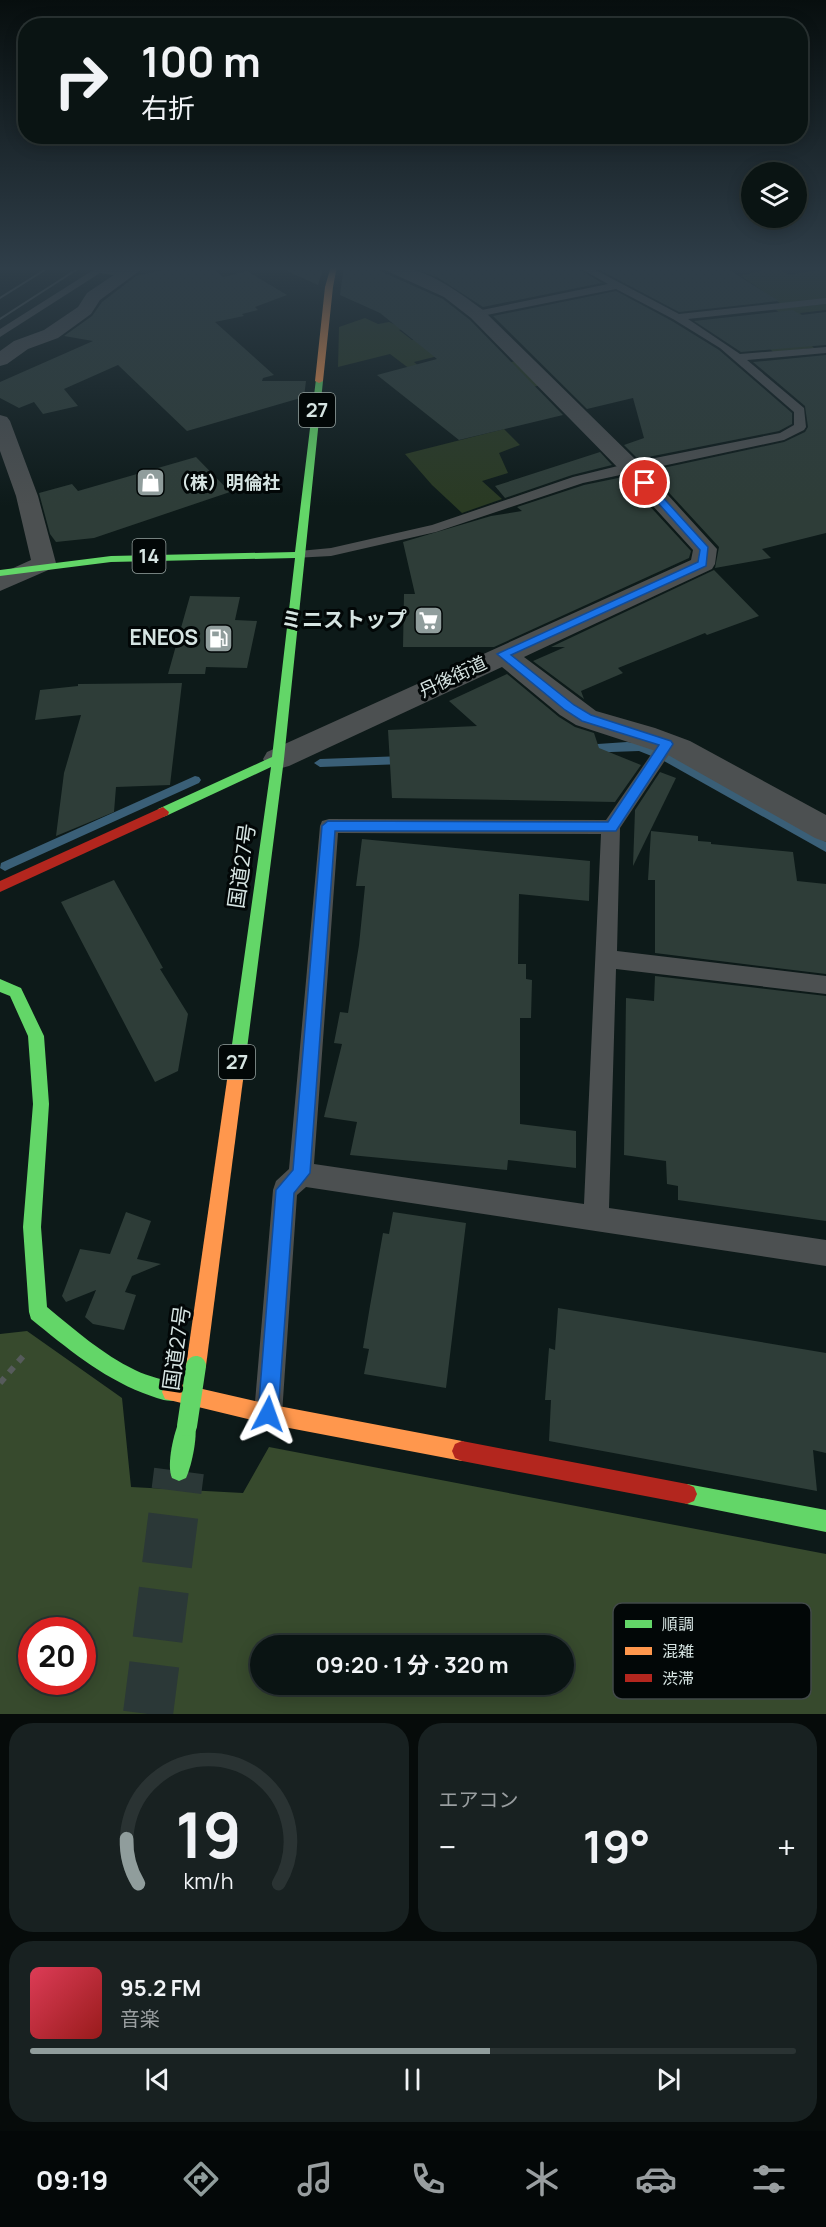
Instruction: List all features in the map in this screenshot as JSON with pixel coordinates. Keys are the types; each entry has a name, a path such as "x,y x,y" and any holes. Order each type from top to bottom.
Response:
{"main road":[{"name":"国道27号","path":"179,1471 196,1366 278,759 324,346"},
{"name":"14","path":"0,573 44,563 117,557 299,555"},
{"name":"丹後街道","path":"0,887 278,759"},
{"path":"0,985 16,992 36,1036 41,1104 33,1227 38,1312 103,1365 143,1385 268,1414 826,1521"}],"street":[{"path":"0,360 20,346"},
{"name":"丹後街道","path":"278,759 703,564 705,549 630,466 509,346"},
{"path":"0,421 27,496 44,563"},
{"path":"0,559 44,563"},
{"path":"0,583 44,563"},
{"path":"503,654 570,708 586,718 662,751 826,830"}],"lane":[{"path":"299,555 331,552 436,528 578,480 630,466 784,436 800,427 800,411 740,357 723,346"},
{"path":"740,357 826,350"},
{"path":"596,1218 611,827 662,751"},
{"path":"268,1414 285,1190 301,1173 328,826 611,827"},
{"path":"607,958 826,985"},
{"path":"301,1173 826,1253"}],"path":[{"path":"0,1383 8,1375"}],"green space":[{"path":"339,346 432,346 450,353 414,362 428,374 470,371 516,361 542,385 455,403 390,354 338,367"},
{"path":"767,346 812,346 814,348 773,352"},
{"path":"504,429 520,445 499,453 508,473 482,481 502,499 462,513 432,485 405,454"},
{"path":"27,1331 122,1398 131,1487 243,1493 269,1447 826,1554 826,1714 0,1714 0,1334"}],"building":[{"path":"82,346 242,346 274,375 263,378 262,381 306,381 304,397 187,431 118,365 64,389 78,406 43,414 34,402 19,408 0,398 0,382"},
{"path":"421,346 495,346 563,415 459,440 377,375 437,359"},
{"path":"523,346 712,346 792,413 792,424 779,431 638,459 624,445 644,438 633,398 587,409"},
{"path":"732,346 814,346 741,352"},
{"path":"826,355 826,533 762,549 771,558 715,568 719,547 649,471 784,442 805,432 808,427 805,406 753,362"},
{"path":"600,452 612,465 572,475 505,498 495,486"},
{"path":"196,457 230,492 94,538 56,542 50,534 39,493 72,484 78,491"},
{"path":"623,477 691,551 689,558 494,647 403,647 404,594 415,594 403,542 491,516 522,511 517,507 584,485"},
{"path":"714,570 759,616 707,635 705,633 618,668 623,673 581,691 584,699 533,661 565,647 551,647"},
{"path":"190,596 240,597 235,620 257,621 247,668 206,667 205,674 168,674"},
{"path":"507,674 559,717 575,727 594,733 599,748 641,765 615,802 392,798 388,730 477,726 449,701"},
{"path":"182,683 170,785 116,787 114,812 56,836 64,773 81,715 35,720 40,690 78,686 78,684"},
{"path":"660,772 676,778 633,866 635,810"},
{"path":"651,831 698,836 698,841 711,842 711,844 793,852 797,881 826,884 826,974 655,953 655,880 648,880"},
{"path":"362,839 590,861 589,901 519,894 518,964 526,964 526,979 532,980 531,1018 520,1018 520,1124 576,1131 576,1168 508,1160 507,1170 350,1155 357,1122 324,1117 342,1044 334,1043 340,1012 348,1013 359,945 365,886 356,886"},
{"path":"114,880 163,968 160,969 188,1014 178,1071 155,1082 61,902"},
{"path":"655,976 826,996 826,1221 678,1200 678,1186 667,1184 666,1161 624,1155 626,998 654,1001"},
{"path":"126,1212 151,1221 137,1259 161,1264 132,1276 125,1292 136,1295 124,1330 93,1324 85,1317 96,1290 66,1302 62,1296 80,1249 110,1254"},
{"path":"393,1212 466,1223 446,1388 364,1374 369,1349 363,1348 383,1233 389,1234"},
{"path":"558,1308 826,1353 826,1453 813,1450 817,1491 549,1441 551,1400 545,1400 549,1348 555,1350"}],"waterway":[{"path":"583,749 640,747 668,758 826,848"},
{"path":"320,763 404,760"},
{"path":"5,866 195,780"}],"tunnel":[{"path":"148,1714 179,1471"}],"traffic: fast":[{"path":"235,1080 278,759 319,381"},
{"path":"0,573 111,559 299,555"},
{"path":"163,812 278,759"},
{"path":"0,985 16,992 36,1036 41,1104 32,1227 38,1312 115,1371 172,1392"},
{"path":"187,1426 196,1366"},
{"path":"179,1471 187,1426"},
{"path":"687,1494 826,1521"}],"traffic: slow":[{"path":"319,381 323,346"},
{"path":"196,1366 235,1080"},
{"path":"172,1392 268,1414 462,1451"}],"traffic: jam":[{"path":"0,887 163,812"},
{"path":"462,1451 687,1494"}],"place":[{"name":"（株）明倫社","path":"151,483"},
{"name":"ミニストップ","path":"428,620"},
{"name":"ENEOS","path":"219,638"}],"route":[{"path":"268,1414 285,1190 301,1173 328,826 611,827 667,744 645,735 613,728 586,718 570,708 503,654 703,564 705,549 645,483"}]}
